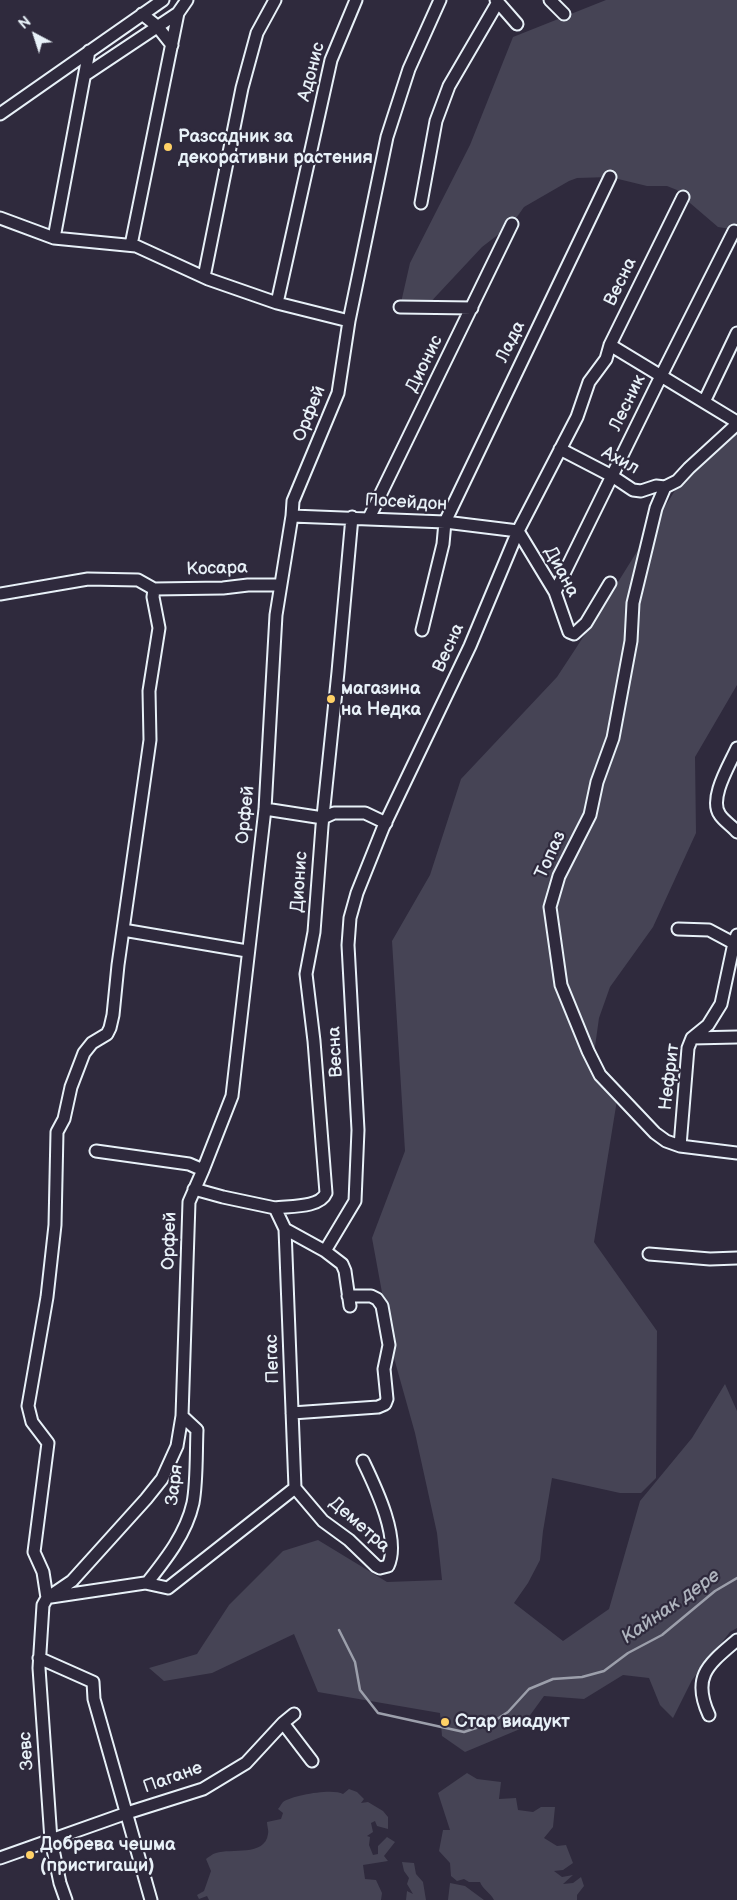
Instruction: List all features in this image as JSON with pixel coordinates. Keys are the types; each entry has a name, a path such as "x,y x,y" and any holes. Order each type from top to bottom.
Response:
{"street":[{"path":"0,114 163,0"},
{"path":"85,75 178,13 187,0"},
{"path":"204,277 242,88 257,33 275,0"},
{"name":"Адонис","path":"277,303 331,60 356,0"},
{"name":"Орфей","path":"47,1598 72,1581 146,1500 162,1479 177,1446 182,1416 188,1202 203,1170 232,1096 247,951 265,809 276,615 292,516 292,500 338,393 349,320 388,137 409,69 440,0"},
{"path":"550,0 564,14"},
{"path":"421,203 436,121 449,86 497,1 517,24"},
{"path":"131,245 178,13"},
{"path":"142,14 157,26 172,45"},
{"path":"54,238 89,51"},
{"name":"Лада","path":"444,522 610,177"},
{"name":"Весна","path":"325,1251 355,1201 358,1130 348,945 350,918 357,893 386,823 470,646 518,530 577,417 589,382 606,359 610,345 683,197"},
{"path":"0,218 54,238 136,246 204,277 277,303 349,320"},
{"name":"Дионис","path":"369,518 512,224"},
{"name":"Лесник","path":"555,592 734,231"},
{"path":"400,307 472,308"},
{"path":"704,402 737,333"},
{"path":"610,345 737,423 677,481 666,487"},
{"name":"Ахил","path":"560,449 612,476 634,490 642,491 656,486 666,487"},
{"name":"Топаз","path":"666,487 656,508 633,603 631,641 613,738 597,782 590,815 559,876 550,907 561,986 600,1075 666,1141 680,1146 737,1153"},
{"name":"Посейдон","path":"292,516 444,522 518,530"},
{"name":"Дионис","path":"275,1208 316,1203 322,1200 326,1193 314,1041 306,974 314,932 352,517"},
{"path":"422,630 443,544 444,522"},
{"name":"Диана","path":"518,530 555,592 569,632 574,634 586,623 610,583"},
{"name":"Косара","path":"0,594 88,579 138,580 154,588 223,588 248,585 280,585"},
{"path":"154,588 153,597 159,628 149,691 150,740 110,1028 107,1034 92,1043 84,1053 71,1087 64,1119 57,1132 55,1225 47,1297 28,1406 32,1422 48,1444 34,1552 43,1572 47,1598 147,1583 168,1588 295,1488"},
{"path":"737,748 719,787 715,803 719,814 737,832"},
{"path":"265,809 323,818 334,813 365,813 386,823"},
{"path":"678,929 709,930 736,941"},
{"path":"123,930 247,951"},
{"name":"Нефрит","path":"680,1146 688,1048 692,1038 708,1025 721,1004 736,941"},
{"path":"692,1038 737,1037"},
{"path":"96,1152 189,1164 203,1170"},
{"path":"194,1189 275,1208 285,1229 325,1251 342,1264 349,1301 371,1296 377,1299 382,1306 389,1345 384,1369 387,1400 385,1404 378,1407 292,1413"},
{"name":"Пегас","path":"285,1229 295,1488"},
{"path":"649,1254 710,1259 737,1258"},
{"name":"Заря","path":"147,1583 172,1551 185,1526 193,1503 198,1430 182,1416"},
{"name":"Деметра","path":"295,1488 323,1521 350,1540 376,1566 384,1568 390,1562 392,1544 381,1500 363,1461"},
{"name":"Зевс","path":"47,1598 43,1605 39,1668 51,1840 60,1883 66,1900"},
{"path":"709,1715 702,1699 703,1677 709,1664 737,1640"},
{"path":"40,1658 93,1682 94,1699 151,1900"},
{"name":"Пагане","path":"0,1858 127,1813 204,1789 246,1763 283,1723 294,1714"},
{"path":"283,1723 312,1761"}],"shaded area":[{"path":"606,0 737,0 737,230 718,227 677,190 667,186 647,186 610,177 577,178 524,207 512,224 482,247 425,308 400,307 410,263 470,145 513,37"},
{"path":"737,423 737,685 695,757 696,833 653,927 610,987 599,1018 593,1061 617,1100 594,1242 657,1331 656,1478 641,1493 620,1493 552,1478 540,1560 528,1583 514,1603 563,1641 609,1609 640,1501 692,1438 725,1384 737,1411 737,1628 730,1632 692,1680 673,1718 660,1705 649,1678 623,1675 584,1699 544,1696 520,1729 465,1752 442,1736 440,1713 318,1692 294,1634 212,1673 164,1681 149,1668 197,1654 229,1605 283,1551 318,1540 387,1582 442,1580 437,1533 415,1433 394,1358 372,1238 405,1151 392,941 430,875 461,779 557,677 689,468"},
{"path":"467,1773 477,1779 501,1782 499,1799 516,1798 518,1810 533,1812 541,1807 555,1807 553,1827 544,1838 557,1846 566,1845 573,1863 563,1870 554,1871 562,1877 573,1875 563,1884 573,1883 581,1877 584,1886 577,1895 577,1900 494,1900 480,1882 469,1882 464,1879 457,1881 451,1876 450,1863 439,1851 443,1830 450,1830 438,1793"},
{"path":"349,1789 357,1792 364,1799 361,1803 368,1802 383,1811 388,1817 388,1829 377,1826 375,1821 371,1823 373,1832 367,1836 370,1837 369,1845 373,1855 378,1854 378,1846 387,1837 395,1842 384,1856 388,1861 363,1865 365,1879 376,1880 382,1893 381,1900 209,1900 207,1896 199,1899 197,1895 204,1891 211,1871 206,1859 216,1853 254,1849 261,1846 266,1841 268,1834 267,1822 281,1819 283,1813 278,1809 283,1802 313,1793 338,1792 343,1794"},
{"path":"402,1862 414,1863 416,1874 423,1882 426,1900 406,1900 407,1891 413,1894 407,1884 409,1878 404,1871"},
{"path":"450,1883 465,1886 484,1900 448,1900"}],"waterway":[{"name":"Кайнак дере","path":"339,1630 355,1662 360,1690 378,1713 464,1732 491,1723 508,1712 529,1689 553,1679 582,1677 604,1671 628,1653 662,1635 715,1591 737,1578"}],"place":[{"name":"Разсадник за декоративни растения","path":"168,147"},
{"name":"магазина на Недка","path":"331,699"},
{"name":"Стар виадукт","path":"445,1722"},
{"name":"Добрева чешма (пристигащи)","path":"30,1855"}]}
